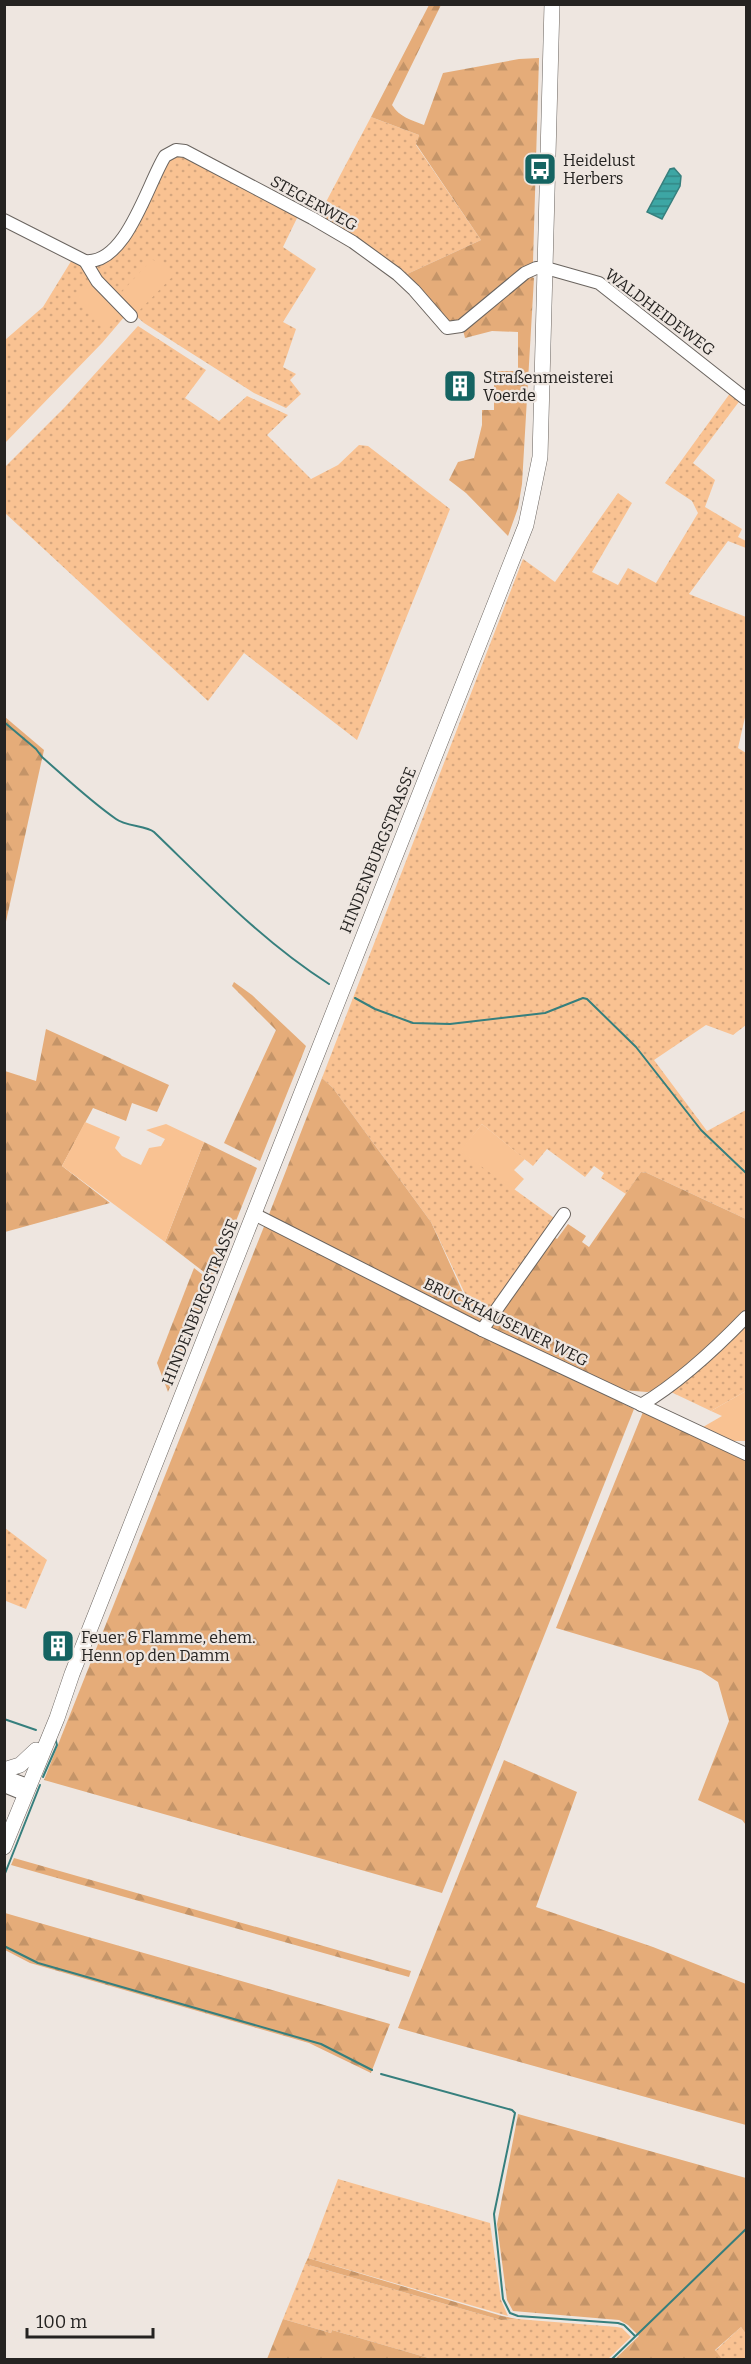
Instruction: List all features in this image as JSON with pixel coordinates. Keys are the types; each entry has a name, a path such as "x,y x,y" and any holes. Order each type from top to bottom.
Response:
{"main road":[{"name":"HINDENBURGSTRASSE","path":"4,1847 20,1788 57,1718 72,1674 270,1170 526,525 540,457 552,4"},
{"name":"HINDENBURGSTRASSE","path":"5,1825 50,1714 72,1674"},
{"path":"4,1770 20,1765 36,1750"}],"street":[{"name":"STEGERWEG","path":"85,261 93,262 106,256 122,240 161,162 165,156 176,150 192,155 353,242 397,274 447,327 461,326 525,273 536,268 546,268"},
{"path":"4,220 85,261 98,281 131,316"},
{"name":"WALDHEIDEWEG","path":"546,268 598,283 747,399"},
{"name":"BRUCKHAUSENER WEG","path":"254,1214 482,1330 747,1454"},
{"path":"482,1330 564,1214"},
{"path":"642,1405 662,1392 747,1317"},
{"path":"4,1776 20,1788"}],"shaded area":[{"path":"371,117 419,135 416,145 481,240 405,275 318,217"},
{"path":"183,155 299,214 283,247 316,269 283,322 296,329 283,367 296,374 290,380 301,394 286,408 254,393 144,323 119,301 95,269 103,261 170,156"},
{"path":"73,258 84,265 125,316 102,343 5,443 5,340 43,307"},
{"path":"152,259 174,275 137,313 119,295"},
{"path":"90,282 121,315 107,330 75,296"},
{"path":"138,326 206,370 185,398 219,421 247,396 288,415 267,435 311,479 338,465 359,445 368,446 450,509 357,740 244,653 208,701 5,513 5,467 65,407"},
{"path":"731,392 741,399 693,463 715,480 705,507 742,529 738,537 746,541 746,548 728,541 689,594 746,617 746,713 738,748 746,753 746,1025 733,1035 706,1025 654,1060 707,1131 746,1110 746,1219 647,1173 641,1172 626,1194 601,1178 604,1173 594,1166 585,1177 547,1149 533,1166 482,1124 461,1151 557,1220 483,1320 477,1319 431,1222 333,1088 322,1078 523,559 555,582 618,493 632,503 592,572 618,585 628,568 656,583 698,513 692,501 665,483"},
{"path":"85,1122 120,1137 115,1148 122,1156 141,1165 149,1148 161,1146 165,1139 146,1130 166,1124 204,1142 165,1242 62,1166"},
{"path":"482,1124 525,1159 514,1170 524,1179 514,1190 460,1151"},
{"path":"746,1322 746,1391 711,1411 671,1392"},
{"path":"746,1391 746,1441 733,1441 703,1427 722,1416 711,1411"},
{"path":"5,1528 47,1560 26,1609 6,1601 5,1603"},
{"path":"338,2179 490,2223 501,2300 508,2316 308,2258"},
{"path":"305,2264 501,2320 517,2319 617,2327 622,2328 631,2337 608,2359 432,2359 332,2330 331,2333 283,2319"},
{"path":"741,2327 746,2334 746,2359 722,2359 715,2351"}],"green space":[{"path":"429,5 441,5 392,105 406,118 424,125 443,73 519,59 539,58 533,262 457,322 446,321 405,275 481,240 416,144 419,135 371,117"},
{"path":"530,276 534,278 522,484 518,508 508,536 466,493 449,480 458,462 474,458 482,425 482,410 494,410 494,371 518,371 518,332 492,331 465,338 463,330"},
{"path":"5,717 44,750 5,926"},
{"path":"234,982 252,995 306,1046 260,1161 224,1143 276,1030 232,986"},
{"path":"46,1029 169,1085 157,1112 132,1103 126,1121 93,1108 62,1166 110,1203 5,1232 5,1071 36,1081"},
{"path":"322,1078 333,1088 431,1222 473,1315 483,1320 481,1326 268,1217"},
{"path":"204,1142 257,1168 213,1279 165,1242"},
{"path":"641,1172 746,1219 746,1311 671,1380 658,1390 647,1392 622,1390 494,1334 490,1322 551,1235 557,1239 568,1224 586,1236 582,1242 589,1247"},
{"path":"265,1224 634,1409 442,1893 44,1780"},
{"path":"194,1268 212,1282 168,1392 157,1363"},
{"path":"643,1412 746,1461 746,1825 742,1820 698,1800 729,1721 718,1682 701,1671 556,1628"},
{"path":"504,1760 577,1792 536,1907 653,1947 746,1984 746,2125 398,2028"},
{"path":"14,1858 411,1971 409,1977 11,1865"},
{"path":"4,1913 390,2024 371,2073 309,2043 30,1963 5,1950"},
{"path":"518,2114 746,2178 746,2334 741,2327 715,2350 722,2359 615,2359 639,2336 619,2320 513,2311 507,2300 497,2224"},
{"path":"308,2258 517,2319 501,2320 305,2264"},
{"path":"283,2319 331,2333 332,2330 432,2359 267,2359"}],"water":[{"path":"674,168 681,176 680,186 662,219 647,212 670,169"}],"waterway":[{"path":"4,722 106,812 120,821 154,832 259,932 329,984"},
{"path":"355,998 375,1009 413,1023 450,1024 545,1013 583,998 587,999 636,1047 701,1130 746,1173"},
{"path":"4,1719 36,1730"},
{"path":"43,1777 57,1745 55,1738"},
{"path":"4,1876 40,1785"},
{"path":"4,1946 38,1963 321,2044 372,2070"},
{"path":"381,2074 512,2110 515,2113 494,2214 503,2299 510,2313 518,2316 618,2323 624,2325 635,2336"},
{"path":"611,2360 746,2229"}],"place":[{"name":"Heidelust Herbers","path":"540,169"},
{"name":"Straßenmeisterei Voerde","path":"460,386"},
{"name":"Feuer & Flamme, ehem. Henn op den Damm","path":"58,1646"}]}
